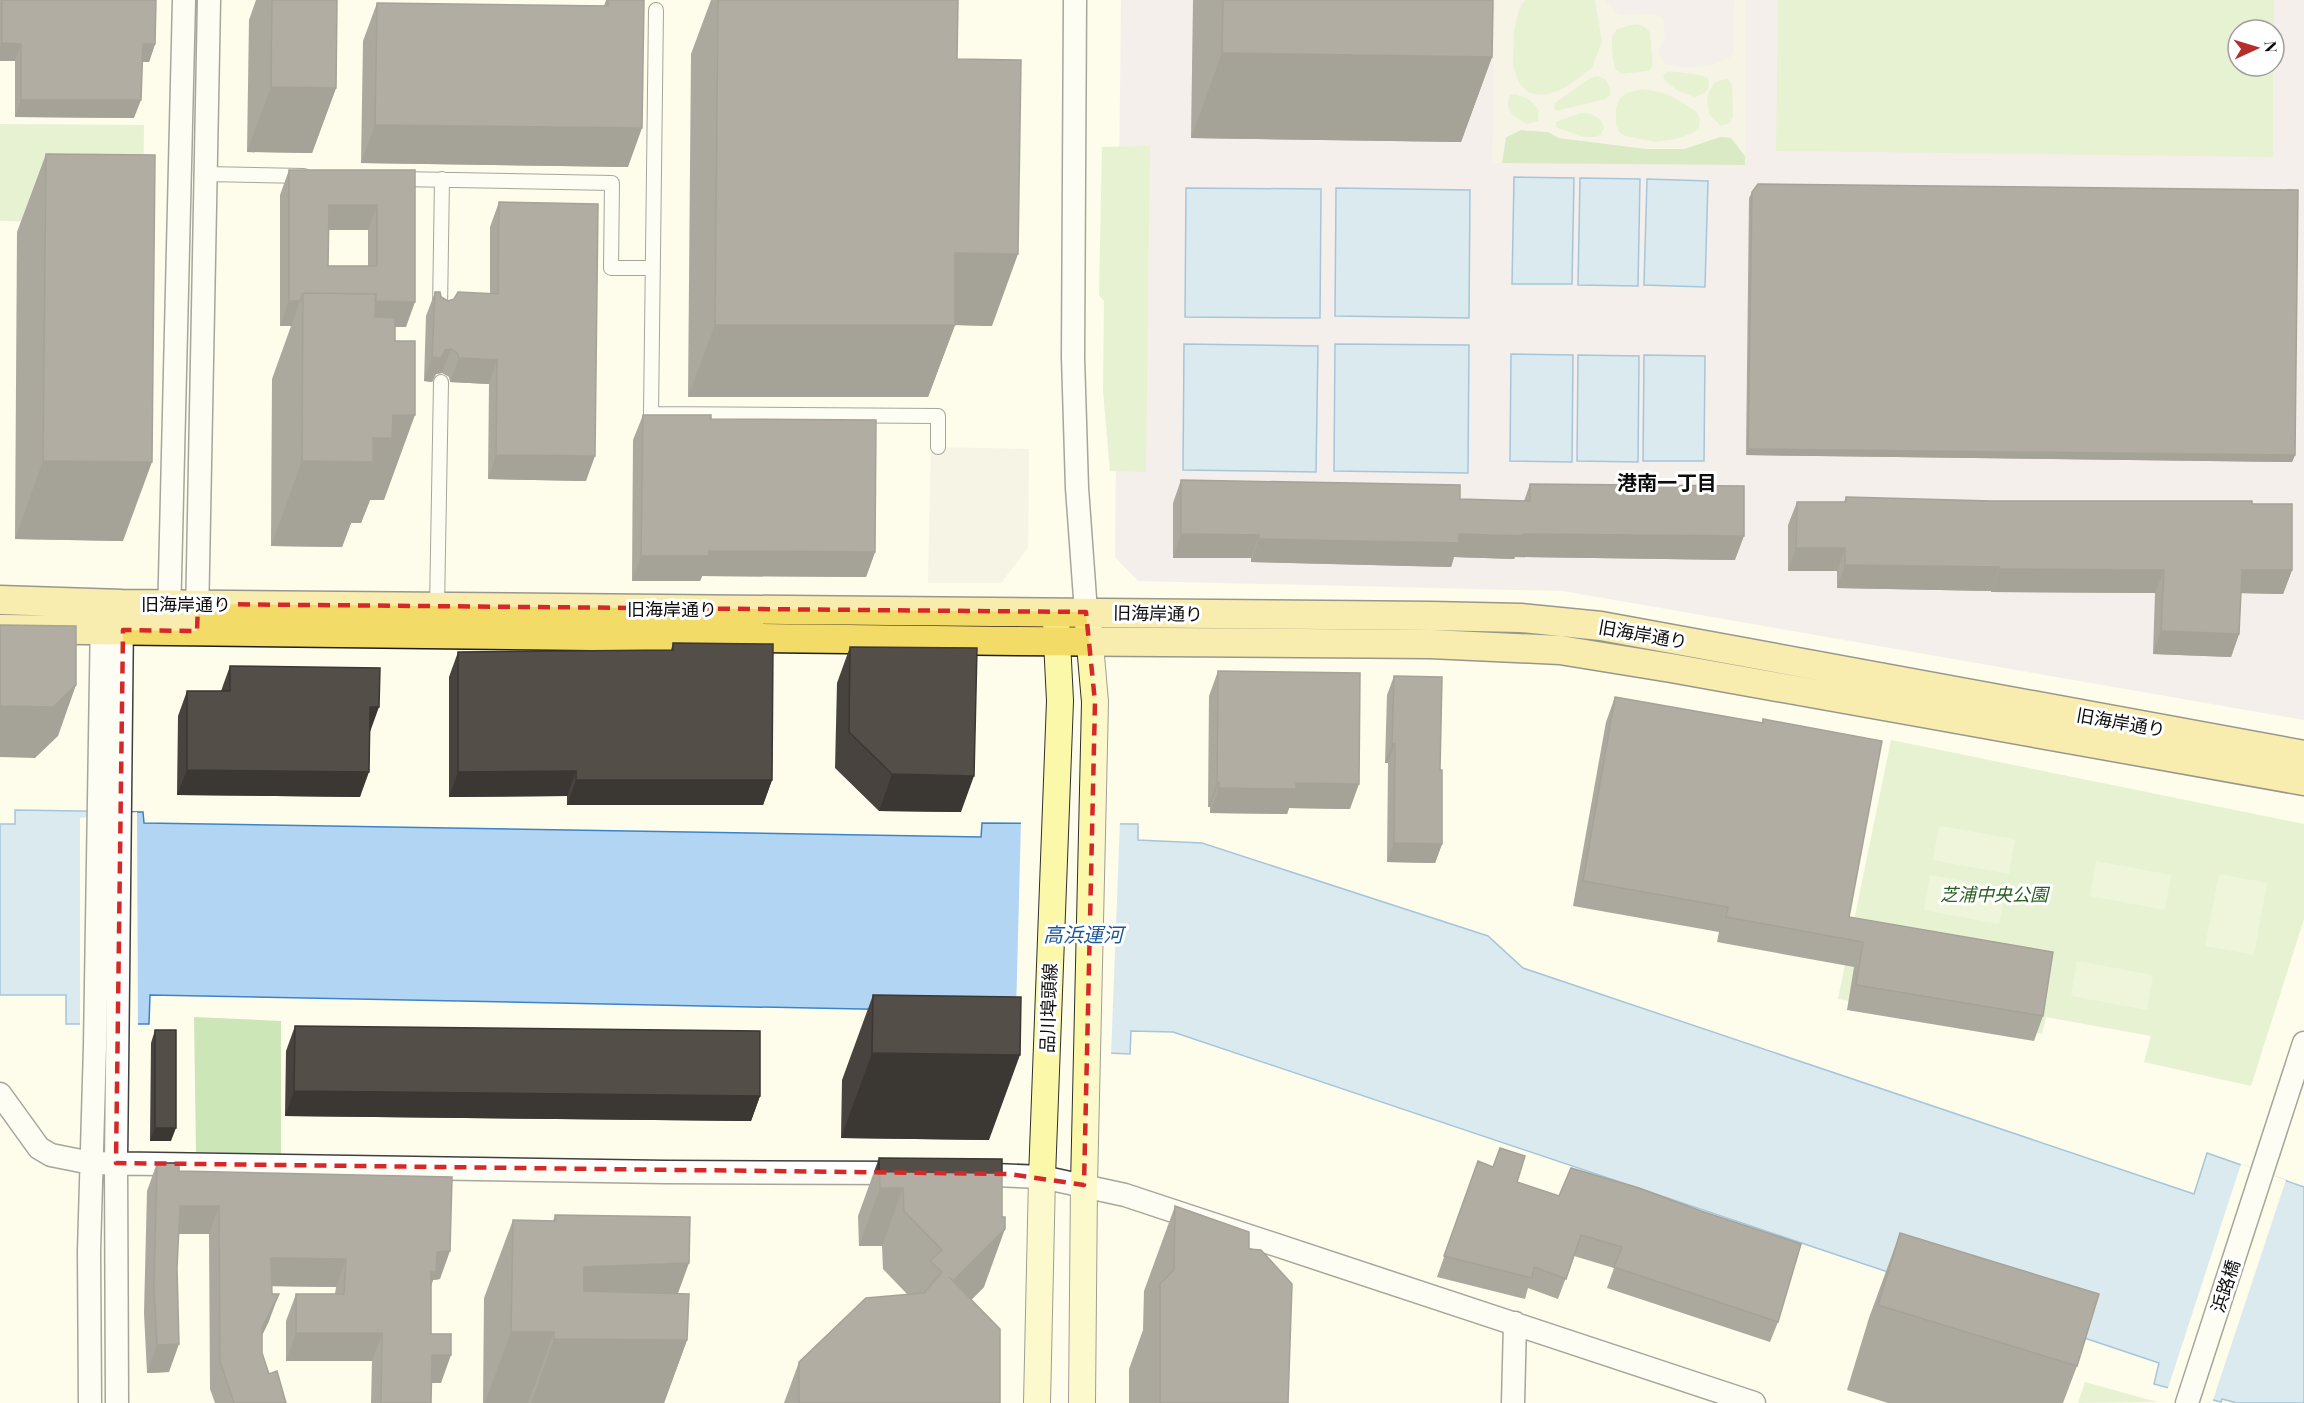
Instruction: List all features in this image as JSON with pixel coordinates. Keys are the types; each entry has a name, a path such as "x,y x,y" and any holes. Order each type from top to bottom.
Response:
{"main road":[{"name":"旧海岸通り","path":"0,600 112,616 1057,642 1430,644 1560,650 1629,660 2304,782"},
{"name":"旧海岸通り","path":"183,617 438,607 1431,616 1564,621 2304,755"},
{"name":"品川埠頭線","path":"1037,1403 1042,1177 1060,701 1056,612"},
{"path":"1082,1403 1086,1069 1095,702 1086,612"},
{"name":"旧海岸通り","path":"0,629 112,616"}],"street":[{"path":"183,617 184,0"},
{"path":"183,617 205,174 209,0"},
{"path":"1075,0 1073,357 1077,488 1086,612"},
{"path":"656,10 651,414 938,416 938,447"},
{"path":"205,174 322,177"},
{"path":"382,178 612,183 611,268 653,268"},
{"path":"440,316 442,179"},
{"path":"438,607 441,382"},
{"path":"112,616 106,1046 116,1163 117,1403"},
{"name":"浜路橋","path":"2187,1403 2304,1043"},
{"path":"90,1403 91,1162 106,1046"},
{"path":"0,1094 39,1148 51,1155 91,1162 665,1172 927,1173"},
{"path":"951,1173 1042,1177 1125,1195 1754,1403"},
{"path":"1513,1403 1515,1323"}],"highlighted area":[{"path":"198,604 1086,612 1095,702 1084,1185 1009,1174 116,1163 123,630 197,631"}],"shaded area":[{"path":"1121,0 2304,0 2304,720 1563,591 1138,581 1115,557"},
{"path":"1495,0 1525,0 1520,5 1514,30 1513,67 1519,83 1529,93 1540,95 1552,94 1568,86 1592,68 1602,41 1595,0 1605,0 1616,13 1622,15 1654,14 1663,18 1665,37 1659,50 1660,58 1665,64 1688,68 1715,64 1730,57 1733,53 1734,0 1746,0 1745,156 1731,137 1720,137 1684,149 1647,149 1559,138 1548,132 1521,130 1506,137 1502,163 1492,163","holes":["1635,24 1643,26 1650,32 1653,66 1649,71 1621,74 1615,69 1612,35 1617,29","1669,71 1701,75 1708,78 1709,86 1706,92 1695,97 1678,91 1664,80 1663,75","1598,76 1605,79 1610,87 1610,95 1606,99 1556,111 1555,103 1590,78","1727,78 1732,85 1733,116 1730,123 1721,126 1709,114 1707,96 1714,83","1642,89 1667,93 1696,111 1700,118 1699,128 1695,133 1656,142 1625,136 1619,132 1616,125 1616,107 1620,98 1627,93","1515,94 1527,98 1539,111 1538,121 1527,124 1512,115 1508,108 1510,95","1580,113 1589,113 1601,119 1604,127 1598,137 1583,137 1556,127 1556,122"]},
{"path":"931,447 1029,449 1028,548 1001,583 928,583"}],"green space":[{"path":"1525,0 1595,0 1601,26 1601,48 1592,68 1581,79 1555,92 1537,95 1530,93 1520,84 1514,69 1513,34 1518,13"},
{"path":"1778,0 2274,0 2274,18 2226,18 2226,78 2273,78 2273,157 1776,151"},
{"path":"1635,24 1643,26 1650,32 1653,66 1649,71 1621,74 1615,69 1612,38 1617,29"},
{"path":"1669,71 1709,78 1708,88 1705,93 1695,97 1681,92 1665,80 1663,76"},
{"path":"1598,76 1605,79 1610,87 1610,95 1606,99 1556,111 1554,109 1554,103 1590,78"},
{"path":"1727,78 1732,85 1734,110 1731,121 1721,126 1710,116 1707,101 1714,83"},
{"path":"1642,89 1656,91 1684,102 1697,113 1700,119 1699,128 1672,140 1648,142 1627,138 1617,130 1615,110 1625,94"},
{"path":"1515,94 1528,100 1539,110 1538,121 1527,124 1511,113 1508,100 1510,95"},
{"path":"1580,113 1597,117 1604,127 1601,133 1596,137 1583,138 1556,127 1556,122"},
{"path":"0,124 144,125 143,222 0,221"},
{"path":"1521,130 1548,132 1559,138 1647,149 1684,149 1720,137 1731,138 1745,156 1745,165 1502,163 1506,137"},
{"path":"1150,146 1146,472 1110,471 1103,391 1104,301 1099,295 1102,147"},
{"name":"芝浦中央公園","path":"1891,740 2304,824 2304,919 2251,1086 2144,1062 2151,1036 2046,1017 2042,1034 1838,999"},
{"path":"1939,826 2015,839 2009,874 1933,860"},
{"path":"2096,861 2171,875 2165,910 2090,896"},
{"path":"2219,874 2267,883 2254,955 2205,946"},
{"path":"1930,875 2006,889 1999,924 1924,910"},
{"path":"2077,961 2153,975 2147,1010 2071,996"},
{"path":"194,1017 281,1021 281,1154 196,1152"},
{"path":"2085,1382 2157,1402 2078,1403"}],"water":[{"path":"1514,177 1574,178 1572,284 1512,284"},
{"path":"1580,178 1640,179 1638,286 1578,285"},
{"path":"1647,179 1708,181 1705,287 1644,285"},
{"path":"1186,188 1321,189 1320,318 1185,317"},
{"path":"1336,188 1470,190 1469,318 1335,316"},
{"path":"1184,344 1318,346 1316,472 1183,470"},
{"path":"1335,344 1469,345 1468,473 1334,471"},
{"path":"1511,354 1573,355 1572,462 1510,461"},
{"path":"1578,355 1639,356 1638,462 1577,461"},
{"path":"1644,355 1705,356 1704,461 1643,461"},
{"name":"高浜運河","path":"15,810 143,812 144,823 981,837 982,823 1138,824 1138,840 1202,843 1488,936 1523,968 2194,1194 2207,1153 2304,1187 2304,1403 2237,1403 2222,1399 2221,1402 2154,1384 2159,1363 1173,1032 1131,1031 1130,1054 1010,1049 1010,1012 150,995 149,1024 66,1024 66,995 0,995 0,824 15,824"}],"pier":[{"path":"137,812 138,1027 80,1027 80,818"},
{"path":"1021,820 1120,821 1111,1056 1015,1052"},
{"path":"2241,1164 2286,1180 2212,1403 2167,1391"}],"building":[{"path":"2,0 156,0 155,44 143,44 141,100 21,100 21,44 2,43"},
{"path":"272,0 337,0 336,88 271,87"},
{"path":"608,0 644,0 642,128 375,125 377,3 608,6"},
{"path":"718,0 958,0 957,59 1021,60 1018,254 955,253 955,325 715,325"},
{"path":"1223,0 1493,0 1492,57 1222,53"},
{"path":"46,154 155,155 152,462 43,461"},
{"path":"289,170 415,170 415,302 375,301 376,294 303,293 300,301 289,301","holes":["329,205 377,205 377,266 328,266"]},
{"path":"1758,184 2298,190 2295,455 1748,449 1752,192"},
{"path":"499,202 598,204 595,456 496,455 497,360 459,358 457,353 451,349 445,350 441,358 432,357 435,292 440,292 441,297 448,301 454,299 458,292 498,294"},
{"path":"303,293 376,294 375,317 395,318 395,341 415,341 415,415 393,415 392,438 373,438 373,462 302,461"},
{"path":"643,415 711,415 711,419 876,420 875,552 709,551 709,556 641,556"},
{"path":"1181,480 1460,485 1460,499 1530,501 1530,484 1744,486 1744,536 1459,534 1459,543 1259,539 1259,535 1181,534"},
{"path":"1846,497 1992,501 2252,501 2252,504 2292,504 2292,570 2242,570 2239,634 2161,631 2164,570 1845,565 1845,548 1796,548 1797,502 1846,502"},
{"path":"0,625 76,626 76,685 53,707 0,706"},
{"path":"673,643 773,644 772,780 576,780 576,771 458,772 458,652 673,650"},
{"path":"850,647 977,648 974,776 892,774 849,732"},
{"path":"230,666 380,668 379,707 370,707 369,772 187,770 187,691 230,691"},
{"path":"1218,671 1360,673 1359,784 1296,783 1296,789 1219,788 1219,782 1217,782"},
{"path":"1394,676 1442,677 1440,770 1442,770 1442,844 1394,843 1395,744 1392,744"},
{"path":"1615,697 1763,723 1763,719 1882,741 1849,917 2053,952 2043,1016 1856,985 1863,942 1726,917 1728,907 1583,881"},
{"path":"873,995 1021,997 1020,1055 872,1053"},
{"path":"295,1026 760,1031 760,1096 294,1091"},
{"path":"155,1030 176,1030 176,1128 155,1128"},
{"path":"1500,1148 1525,1156 1517,1182 1559,1196 1571,1168 1639,1188 1801,1244 1778,1322 1614,1267 1622,1247 1581,1235 1566,1279 1534,1267 1532,1278 1444,1256 1478,1161 1493,1167"},
{"path":"879,1158 1002,1159 1002,1217 1005,1217 1005,1229 953,1281 949,1277 1000,1329 1000,1403 799,1403 799,1362 866,1298 924,1293 942,1272 930,1261 942,1250 904,1211 903,1188 880,1188"},
{"path":"157,1163 179,1163 179,1171 452,1177 450,1251 437,1252 436,1272 431,1272 431,1334 451,1334 451,1355 432,1355 431,1403 381,1403 382,1333 296,1333 296,1294 344,1294 346,1259 271,1258 272,1294 279,1294 262,1328 262,1353 269,1374 277,1371 286,1403 234,1403 220,1361 219,1206 180,1206 177,1268 179,1344 157,1345 154,1286"},
{"path":"1175,1206 1249,1232 1249,1249 1261,1250 1292,1284 1288,1403 1160,1403 1160,1284 1174,1270"},
{"path":"555,1215 690,1217 689,1263 584,1267 584,1291 689,1294 687,1340 554,1339 554,1332 511,1332 513,1220 556,1221"},
{"path":"1900,1233 2099,1294 2077,1366 1878,1305"}],"district":[{"name":"港南一丁目","path":"1667,481"}]}
